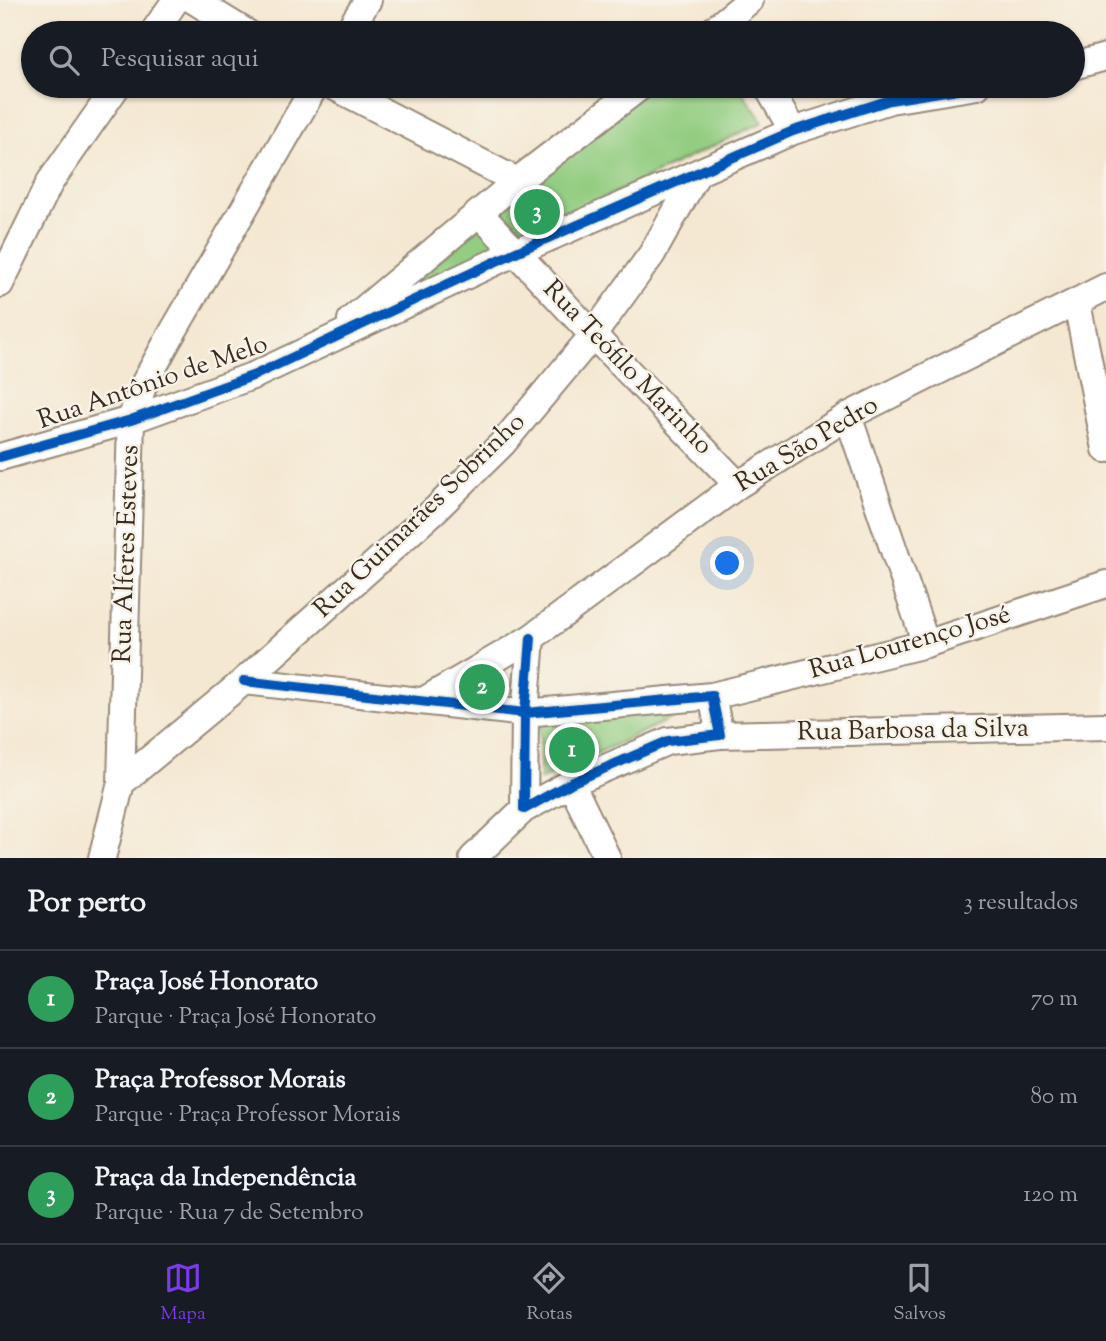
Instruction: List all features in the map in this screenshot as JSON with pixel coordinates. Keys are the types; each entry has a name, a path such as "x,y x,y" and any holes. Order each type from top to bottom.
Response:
{"street":[{"path":"161,21 176,0"},
{"path":"193,0 227,21"},
{"path":"355,21 368,0"},
{"path":"731,21 750,0"},
{"path":"1085,63 1106,57"},
{"path":"0,284 51,182 109,98"},
{"name":"Rua Alferes Esteves","path":"102,858 121,783 131,420 143,386 167,342 308,98"},
{"path":"356,98 517,181"},
{"path":"320,346 517,181 626,98"},
{"path":"774,98 793,131"},
{"path":"320,346 516,252 793,131 902,98"},
{"name":"Rua Guimarães Sobrinho","path":"121,783 244,681 436,509 503,443 593,335 652,254 697,174"},
{"name":"Rua Teófilo Marinho","path":"479,213 738,485"},
{"name":"Rua São Pedro","path":"425,700 531,638 738,485 848,416 1106,287"},
{"path":"1077,303 1106,449"},
{"name":"Rua Antônio de Melo","path":"0,457 131,420 255,375 320,346"},
{"path":"848,416 926,644"},
{"name":"Rua Lourenço José","path":"425,700 525,713 712,696 926,644 1106,584"},
{"path":"524,809 525,713 531,638"},
{"path":"244,681 425,700"},
{"path":"712,696 720,736"},
{"path":"122,726 169,742"},
{"name":"Rua Barbosa da Silva","path":"473,858 524,809 571,783 668,741 720,736 1106,726"},
{"path":"571,783 607,858"}],"green space":[{"path":"636,98 746,98 763,122 389,301"},
{"path":"503,656 503,704 449,694"},
{"path":"685,712 540,780 540,720"}],"cycle path":[{"path":"0,457 131,420 255,375 516,252 793,131 902,98"},
{"path":"244,681 525,713 712,696 720,735 668,741 571,783 524,809 525,713 531,638"}],"place":[{"name":"Praça da Independência","path":"537,212"},
{"name":"Praça Professor Morais","path":"482,687"},
{"name":"Praça José Honorato","path":"572,750"}]}
